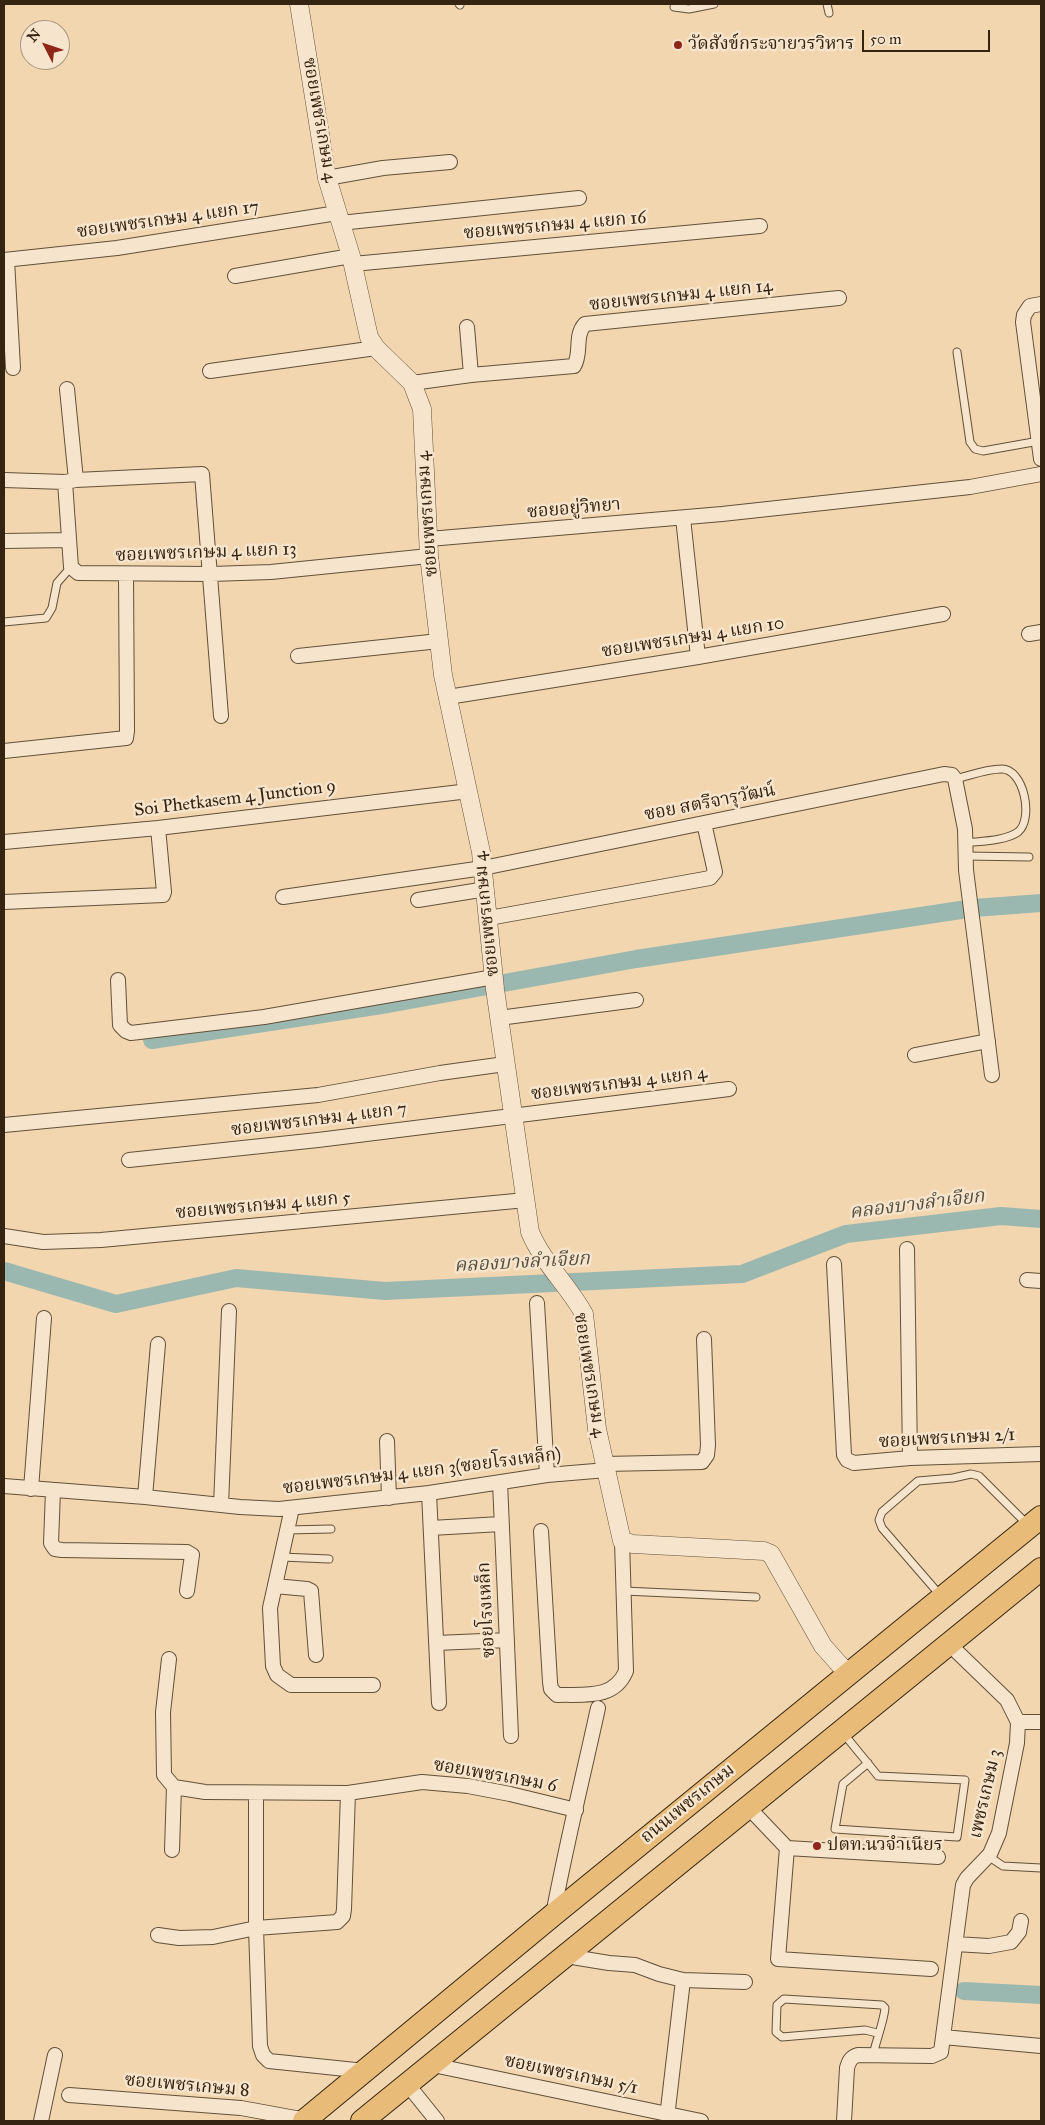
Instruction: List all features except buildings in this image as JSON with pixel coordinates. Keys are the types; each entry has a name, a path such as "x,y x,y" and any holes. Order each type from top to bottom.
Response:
{"main road":[{"name":"ถนนเพชรเกษม","path":"301,2121 365,2071 553,1914 1035,1522"},
{"path":"362,2121 373,2115 1041,1569"}],"street":[{"name":"ซอยเพชรเกษม 4","path":"299,4 327,178 352,260 369,337 376,348 412,383 422,409 429,548 439,641 448,697 470,790 483,868 494,982 530,1232 536,1247 584,1314 597,1429 622,1541"},
{"path":"327,178 383,168 450,162"},
{"name":"ซอยเพชรเกษม 4 แยก 17","path":"5,260 117,248 339,218 579,198"},
{"name":"ซอยเพชรเกษม 4 แยก 16","path":"235,276 352,260 760,226"},
{"path":"5,260 13,368"},
{"name":"ซอยเพชรเกษม 4 แยก 14","path":"412,383 471,375 574,366 578,360 579,335 585,324 839,298"},
{"path":"1041,304 1030,306 1024,315 1023,322 1041,459"},
{"path":"466,326 471,375"},
{"path":"210,371 376,348"},
{"path":"67,389 71,567"},
{"path":"4,480 70,481 202,474 221,716"},
{"name":"ซอยอยู่วิทยา","path":"429,548 970,487 1041,474"},
{"path":"683,518 698,657"},
{"path":"4,541 69,540"},
{"name":"ซอยเพชรเกษม 4 แยก 13","path":"71,567 78,573 86,574 271,572 429,548"},
{"path":"4,751 126,738 126,574"},
{"name":"ซอยเพชรเกษม 4 แยก 10","path":"448,697 698,657 943,614"},
{"path":"298,656 439,641"},
{"path":"950,777 966,850 970,900 992,1075"},
{"name":"ซอย สตรีจารุวัฒน์","path":"283,897 483,868 704,823 950,777"},
{"name":"Soi Phetkasem 4 Junction 9","path":"4,842 158,828 470,790"},
{"path":"489,918 710,878 715,872 704,823"},
{"path":"4,902 158,897 163,895 158,828"},
{"path":"418,900 486,889"},
{"path":"118,980 120,1025 131,1033 264,1018 494,982"},
{"path":"499,1018 636,1000"},
{"path":"915,1056 988,1042"},
{"path":"4,1125 318,1095 440,1073 505,1064"},
{"name":"ซอยเพชรเกษม 4 แยก 4","path":"513,1116 729,1089"},
{"name":"ซอยเพชรเกษม 4 แยก 7","path":"129,1160 318,1140 513,1116"},
{"name":"ซอยเพชรเกษม 4 แยก 5","path":"4,1236 43,1242 101,1240 526,1200"},
{"path":"907,1249 910,1458"},
{"name":"ซอยเพชรเกษม 2/1","path":"834,1264 844,1455 847,1460 854,1463 910,1458 1041,1454"},
{"path":"537,1303 547,1474"},
{"path":"221,1505 229,1311"},
{"path":"31,1489 44,1318"},
{"name":"ซอยเพชรเกษม 4 แยก 3(ซอยโรงเหล็ก)","path":"4,1486 221,1505 292,1508 429,1493 547,1474 606,1467 702,1462 707,1456 708,1445 704,1340"},
{"path":"145,1497 158,1344"},
{"path":"387,1441 389,1498"},
{"name":"ซอยโรงเหล็ก","path":"500,1482 512,1736"},
{"path":"53,1491 51,1543 55,1548 62,1550 187,1552 192,1555 187,1591"},
{"path":"429,1493 439,1704"},
{"path":"292,1508 270,1608 273,1666 277,1675 291,1685 373,1685"},
{"path":"431,1528 501,1524"},
{"path":"541,1531 550,1682 552,1689 557,1695 601,1694 619,1685 623,1680 626,1671 622,1541 633,1544 764,1551 771,1554 823,1646 848,1674"},
{"path":"275,1586 311,1591 316,1655"},
{"path":"436,1643 507,1640"},
{"path":"949,1644 1007,1700 1018,1722 1041,1722"},
{"path":"169,1659 163,1712 164,1776 174,1787 172,1850"},
{"name":"ซอยเพชรเกษม 6","path":"553,1914 561,1869 598,1708"},
{"name":"เพชรเกษม 3","path":"873,2055 937,2056 941,2052 963,1885 967,1878 988,1856 1000,1833 1017,1743 1018,1722"},
{"name":"ซอยเพชรเกษม 6","path":"174,1787 205,1792 348,1793 422,1782 468,1786 576,1810"},
{"path":"256,1793 256,1928 260,2046 263,2055 269,2061 365,2071"},
{"path":"158,1935 179,1938 213,1937 256,1928 337,1922 343,1916 348,1793"},
{"path":"749,1808 787,1848 938,1857"},
{"path":"787,1848 778,1959 931,1969"},
{"path":"955,1944 989,1946 1011,1942 1019,1932 1021,1921"},
{"path":"566,1956 635,1965 683,1980 744,1982"},
{"path":"668,2109 683,1980"},
{"path":"943,2037 1041,2046"},
{"path":"41,2121 55,2055"},
{"path":"844,2121 848,2062 858,2055 873,2055"},
{"name":"ซอยเพชรเกษม 5/1","path":"433,2065 701,2121"},
{"path":"408,2085 437,2121"},
{"name":"ซอยเพชรเกษม 8","path":"69,2095 241,2108 301,2121"}],"lane":[{"path":"674,7 714,4"},
{"path":"827,4 829,14"},
{"path":"957,352 970,442 975,449 983,450 1039,441"},
{"path":"4,622 46,618 52,608 57,582 71,567"},
{"path":"950,777 1001,768 1010,771 1020,781 1026,805 1025,821 1018,831 966,850"},
{"path":"966,850 1029,857"},
{"path":"942,1597 882,1528 879,1520 882,1512 918,1481 953,1478 972,1474 979,1476 1035,1522"},
{"path":"287,1530 331,1529"},
{"path":"281,1557 329,1559"},
{"path":"624,1591 756,1597"},
{"path":"842,1732 868,1763 878,1776 965,1780 957,1836 835,1829 843,1784 868,1763"},
{"path":"988,1856 1003,1866 1041,1868"},
{"path":"873,2055 877,2033 884,2014 885,2008 882,2005 784,1999 777,2005 776,2032 782,2037 865,2030 877,2033"}],"waterway":[{"path":"152,1040 388,1004 636,959 974,908 1041,903"},
{"name":"คลองบางลำเจียก","path":"4,1271 116,1304 236,1278 385,1291 742,1274 846,1234 1001,1216 1041,1219"},
{"path":"964,1991 1041,1995"}],"place":[{"name":"วัดสังข์กระจายวรวิหาร","path":"678,45"},
{"name":"ปตท.นวจำเนียร","path":"817,1846"}]}
